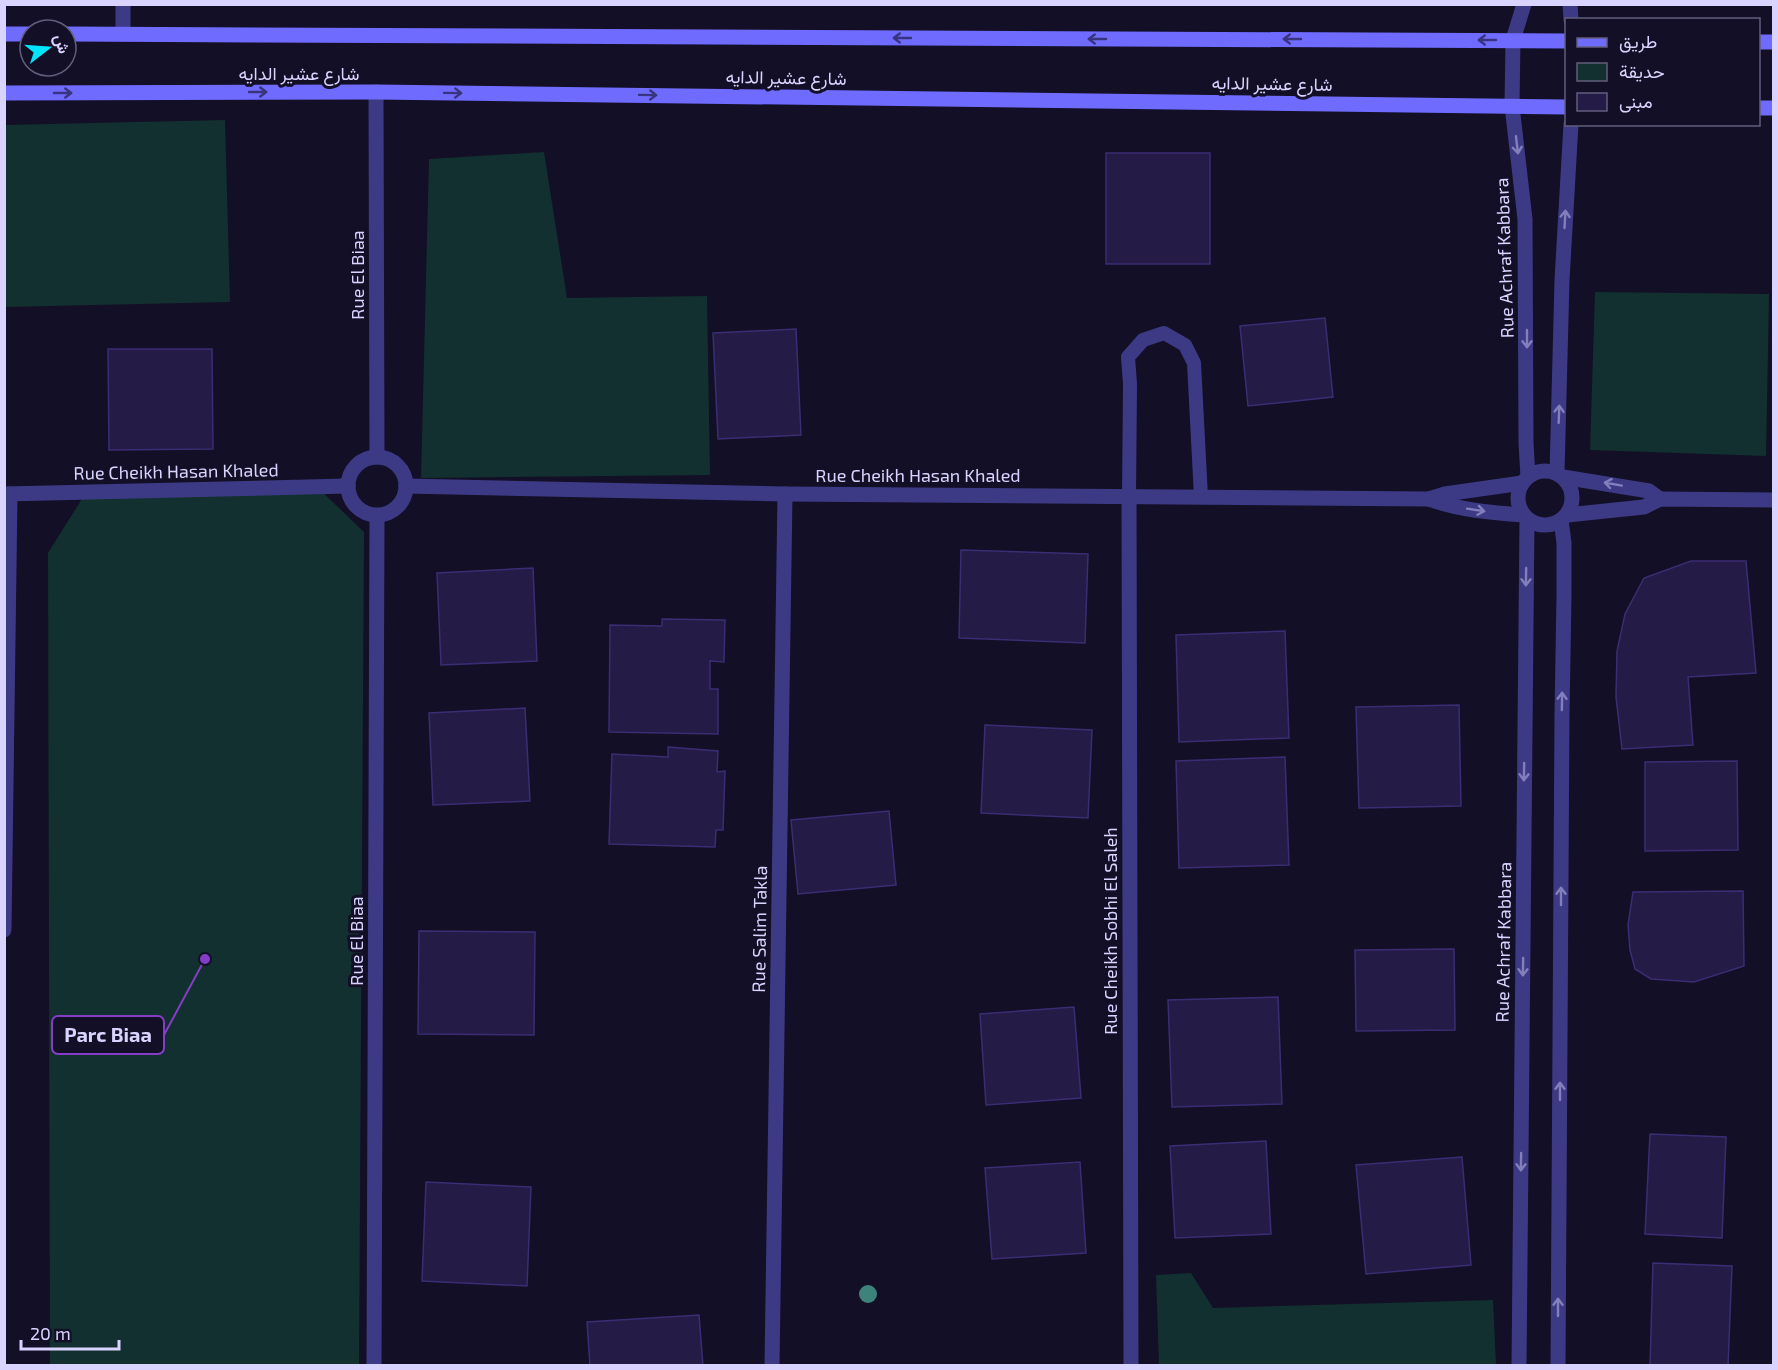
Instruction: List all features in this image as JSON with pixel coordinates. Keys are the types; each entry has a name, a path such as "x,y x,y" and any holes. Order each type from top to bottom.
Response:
{"street":[{"path":"123,4 123,34"},
{"name":"Rue Achraf Kabbara","path":"1524,4 1513,40 1512,106 1526,228 1525,480"},
{"name":"شارع عشير الدايه","path":"78,34 1565,41"},
{"name":"شارع عشير الدايه","path":"4,93 376,92 1565,106"},
{"name":"Rue El Biaa","path":"376,92 377,457"},
{"path":"1571,126 1562,280 1560,475 1569,485 1572,506 1564,518 1555,524 1541,525 1526,517 1519,505 1518,494 1525,480 1536,472 1547,470 1560,475 1649,491 1660,499"},
{"path":"377,457 392,461 402,471 406,486 403,501 392,512 377,516 362,512 352,501 348,486 352,472 362,461 377,457"},
{"name":"Rue Cheikh Hasan Khaled","path":"1429,500 1445,494 1525,480"},
{"name":"Rue Cheikh Hasan Khaled","path":"7,494 348,486"},
{"name":"Rue Cheikh Hasan Khaled","path":"406,486 785,494 1429,500 1444,505 1526,517"},
{"path":"4,930 7,494"},
{"name":"Rue Salim Takla","path":"772,1365 785,494"},
{"name":"Rue Cheikh Sobhi El Saleh","path":"1129,496 1131,1365"},
{"path":"1564,518 1644,507 1660,499 1773,500"},
{"name":"Rue El Biaa","path":"374,1365 377,516"},
{"name":"Rue Achraf Kabbara","path":"1519,1365 1526,517"},
{"path":"1558,1365 1564,518"}],"lane":[{"path":"1129,496 1130,384 1128,357 1143,340 1164,333 1185,345 1194,363 1202,497"}],"green space":[{"path":"225,120 230,302 5,307 5,125"},
{"path":"544,152 567,298 707,296 710,475 421,478 429,159"},
{"path":"1595,292 1769,294 1766,456 1590,450"},
{"path":"314,484 364,532 359,1365 50,1365 48,553 85,494"},
{"path":"1191,1273 1213,1308 1493,1300 1496,1365 1159,1365 1156,1275"}],"building":[{"path":"1106,153 1210,153 1210,264 1106,264"},
{"path":"1325,318 1333,397 1248,406 1240,326"},
{"path":"796,329 801,435 718,439 713,333"},
{"path":"108,349 212,349 213,449 109,450"},
{"path":"961,550 1088,554 1085,643 959,638"},
{"path":"1691,561 1746,561 1756,673 1688,677 1693,745 1622,749 1616,697 1617,651 1625,614 1644,578"},
{"path":"533,568 537,661 441,665 437,573"},
{"path":"662,619 725,620 724,662 710,661 710,689 718,689 718,734 609,732 610,625 662,626"},
{"path":"1285,631 1289,738 1179,742 1176,635"},
{"path":"1459,705 1461,806 1359,808 1356,707"},
{"path":"525,708 530,801 433,805 429,713"},
{"path":"985,725 1092,730 1088,818 981,813"},
{"path":"668,747 718,751 717,772 725,771 723,830 716,830 715,847 609,844 612,754 668,757"},
{"path":"1285,757 1289,865 1179,868 1176,761"},
{"path":"1737,761 1738,850 1645,851 1645,762"},
{"path":"889,811 896,885 798,894 791,820"},
{"path":"1743,891 1744,966 1694,982 1651,979 1635,969 1630,950 1628,925 1633,892"},
{"path":"419,931 535,932 534,1035 418,1034"},
{"path":"1454,949 1455,1030 1356,1031 1355,950"},
{"path":"1278,997 1282,1104 1172,1107 1168,1000"},
{"path":"1074,1007 1081,1098 986,1105 980,1014"},
{"path":"1650,1134 1726,1137 1722,1238 1645,1234"},
{"path":"1266,1141 1271,1234 1175,1238 1170,1146"},
{"path":"1462,1157 1471,1265 1366,1274 1356,1165"},
{"path":"1080,1162 1086,1253 992,1259 985,1168"},
{"path":"426,1182 531,1187 527,1286 422,1281"},
{"path":"1653,1263 1732,1266 1728,1366 1650,1366"},
{"path":"699,1315 703,1366 590,1366 587,1322"}],"place":[{"name":"Parc Biaa","path":"205,959"}]}
